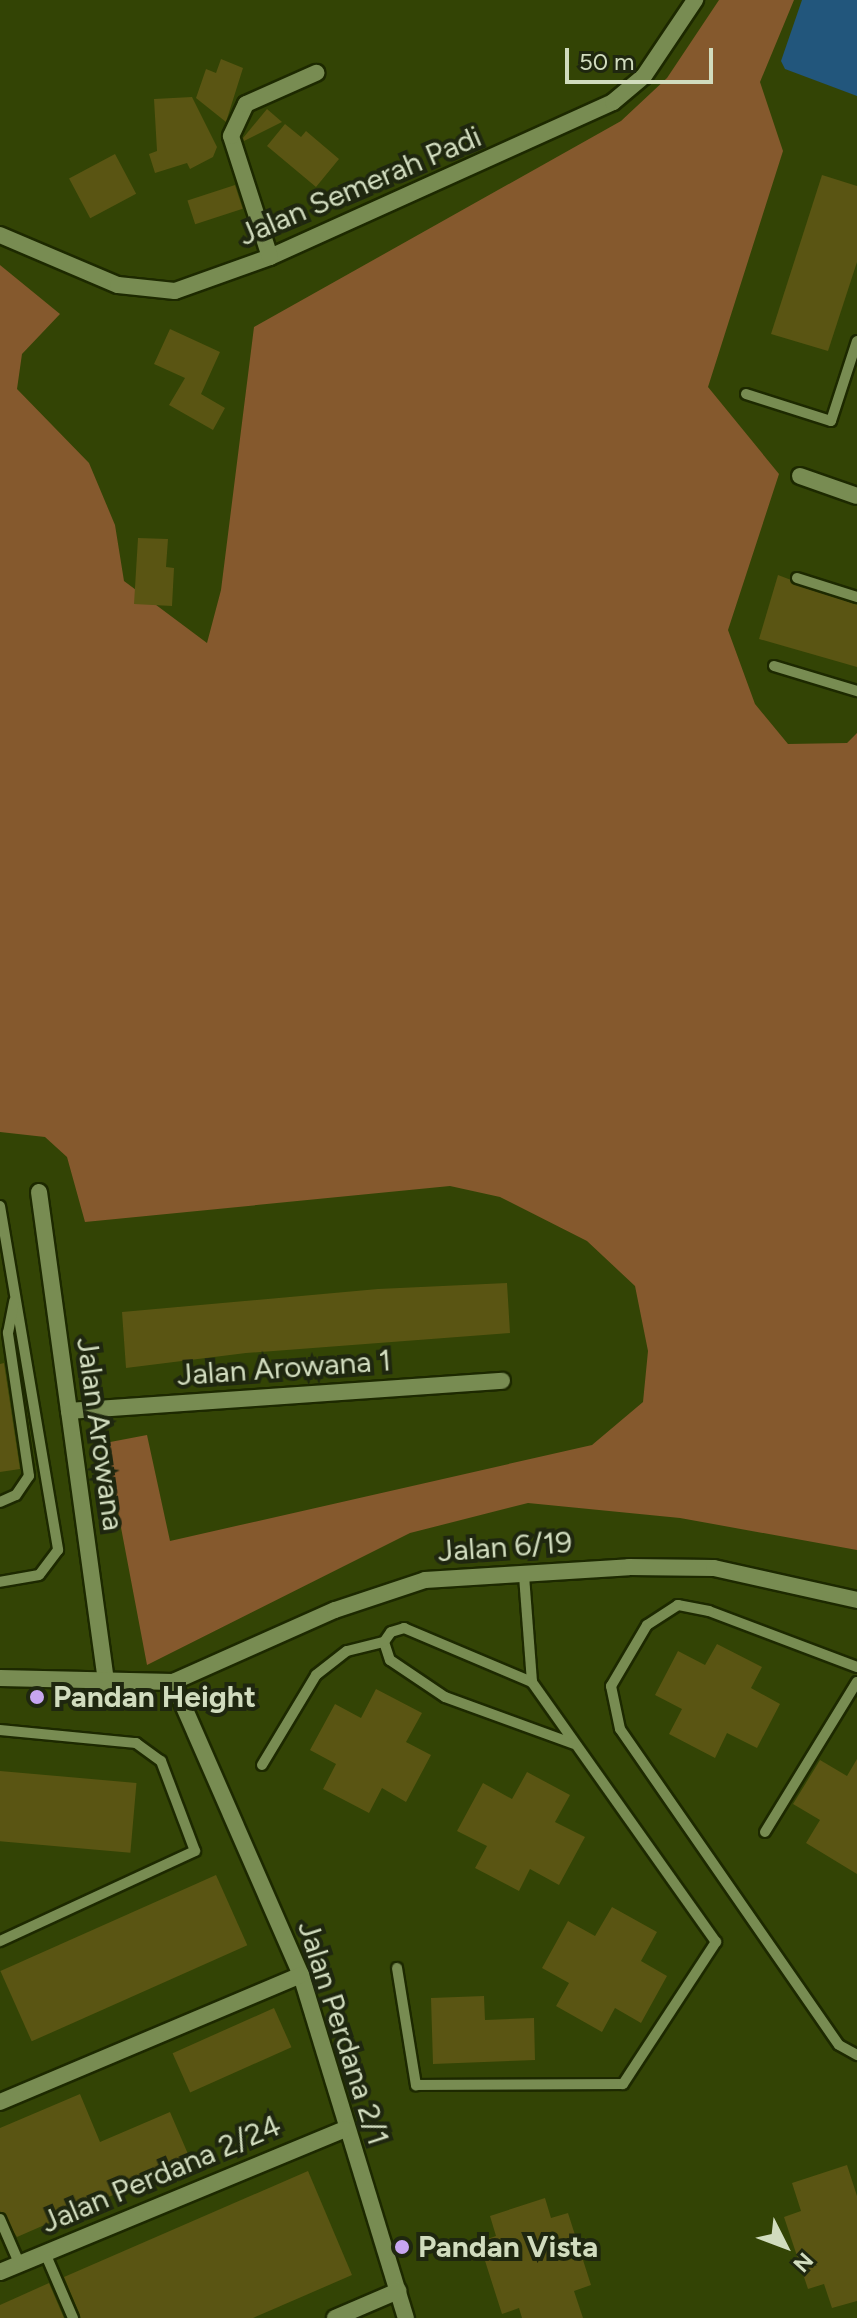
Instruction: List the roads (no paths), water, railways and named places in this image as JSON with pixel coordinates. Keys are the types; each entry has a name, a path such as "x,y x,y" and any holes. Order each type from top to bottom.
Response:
{"street":[{"name":"Jalan Semerah Padi","path":"0,235 118,285 175,291 270,257 613,102 644,76 695,0"},
{"path":"270,257 231,136 246,104 316,73"},
{"path":"800,476 857,496"},
{"name":"Jalan Arowana","path":"39,1192 106,1684"},
{"name":"Jalan Arowana 1","path":"69,1411 502,1381"},
{"name":"Jalan 6/19","path":"173,1682 335,1610 425,1580 629,1567 714,1568 857,1600"},
{"path":"0,1678 106,1684 173,1682"},
{"name":"Jalan Perdana 2/1","path":"173,1682 301,1975 345,2129 406,2318"},
{"path":"0,2102 301,1975"},
{"name":"Jalan Perdana 2/24","path":"0,2272 345,2129"},
{"path":"335,2318 398,2291"}],"lane":[{"path":"746,394 831,421 857,341"},
{"path":"797,578 857,597"},
{"path":"774,666 857,691"},
{"path":"0,1206 58,1550 39,1575 0,1582"},
{"path":"0,1502 16,1495 29,1476 8,1333 15,1295"},
{"path":"397,1968 416,2085 623,2084 716,1942 532,1682 524,1575"},
{"path":"857,1667 709,1611 678,1605 647,1625 611,1686 620,1729 839,2045 857,2055"},
{"path":"262,1765 316,1675 347,1651 384,1642 391,1632 404,1628 532,1682"},
{"path":"384,1642 390,1660 445,1697 576,1745"},
{"path":"765,1832 857,1682"},
{"path":"0,1730 136,1743 161,1761 195,1851 0,1941"},
{"path":"0,2219 19,2263"},
{"path":"45,2253 73,2318"}],"water":[{"path":"802,0 857,0 857,96 785,69 781,61"}],"place":[{"name":"Pandan Height","path":"37,1697"},
{"name":"Pandan Vista","path":"402,2247"}]}
